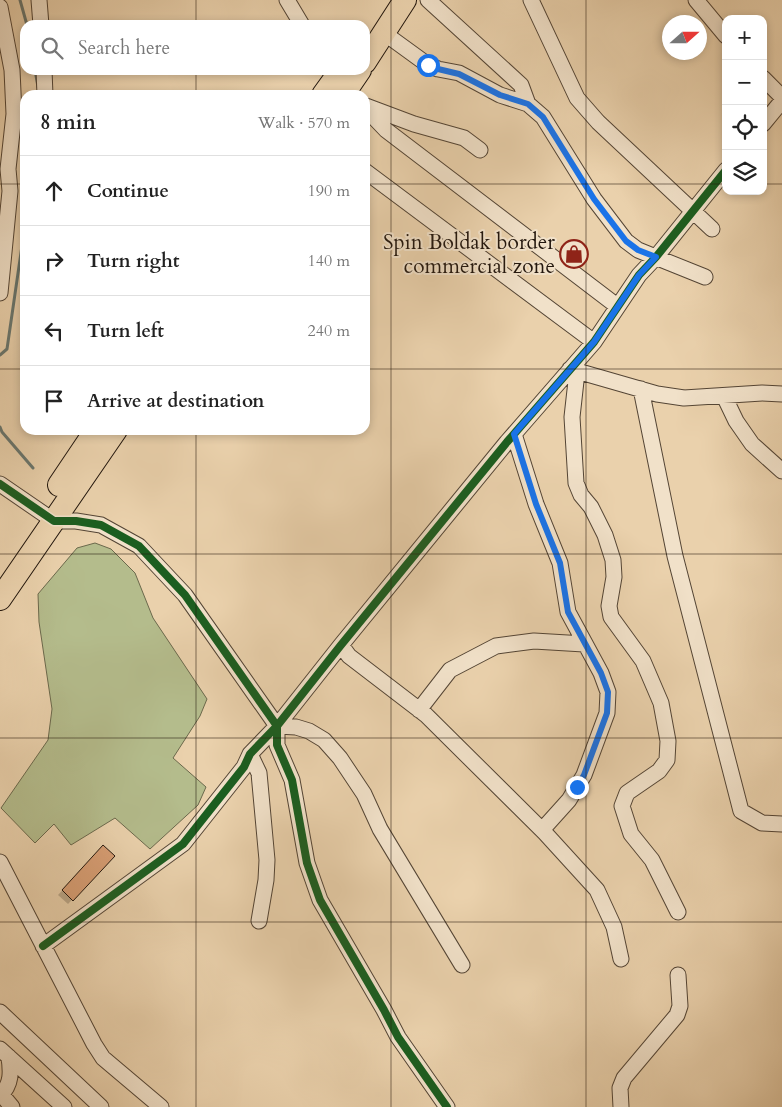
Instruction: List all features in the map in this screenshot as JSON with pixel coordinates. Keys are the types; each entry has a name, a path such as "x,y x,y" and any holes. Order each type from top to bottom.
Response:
{"highway":[{"path":"370,46 389,0"},
{"path":"374,34 405,0"},
{"path":"336,83 351,75"},
{"path":"0,599 93,435"},
{"path":"0,573 112,435"}],"street":[{"path":"39,0 41,20"},
{"path":"287,0 299,20"},
{"path":"428,0 521,85 528,104"},
{"path":"531,0 576,98 598,122 712,229"},
{"path":"696,0 722,31"},
{"path":"0,7 12,70 14,114 4,171 10,191 0,293"},
{"path":"374,34 428,65 459,74 500,95 528,104 543,117 594,199 626,241 638,250 705,277"},
{"path":"44,75 45,90"},
{"path":"767,82 782,97"},
{"path":"767,119 782,101"},
{"path":"370,109 464,138 480,150"},
{"path":"370,112 386,130 618,306"},
{"path":"370,174 594,342"},
{"path":"43,946 183,844 244,767 250,754 277,726 514,434 574,370 639,275 656,257 722,175"},
{"path":"574,370 657,394 684,398 762,393 782,394"},
{"path":"574,370 572,417 576,483 605,535 613,560 614,578 610,606 611,617 643,661 661,703 668,741 667,760 659,771 627,793 622,806 631,834 652,860 678,912"},
{"path":"641,389 675,556 741,811 762,822 782,824"},
{"path":"724,396 736,421 752,444 782,471"},
{"path":"514,434 536,504 560,563 568,612 601,673 608,692 607,713 584,775 569,800 542,830"},
{"path":"0,484 47,517 101,525 139,546 185,595 277,726 277,745 292,780 307,863 320,900 398,1037 447,1107"},
{"path":"419,710 450,670 496,646 534,640 584,644"},
{"path":"341,646 350,656 419,710 542,830 597,890 614,927 621,959"},
{"path":"277,726 296,726 309,731 324,740 340,758 364,794 380,829 462,965"},
{"path":"250,754 259,773 267,860 266,880 259,921"},
{"path":"0,862 94,1044 104,1058 160,1107"},
{"path":"621,1107 620,1088 624,1078 677,1015 680,1006 678,975"},
{"path":"0,1012 101,1107"},
{"path":"4,1053 11,1075 9,1085 1,1096 12,1107"},
{"path":"4,1053 64,1107"}],"green space":[{"path":"95,543 111,549 135,573 153,618 207,699 200,716 173,758 206,787 198,805 150,849 115,818 71,845 54,824 35,843 1,808 48,740 52,709 39,622 38,594 77,548"}],"building":[{"path":"103,845 115,856 73,901 62,890"}],"waterway":[{"path":"20,0 26,20"},
{"path":"36,75 38,87"},
{"path":"0,355 7,349 20,259"},
{"path":"0,427 2,432 33,468"}],"cycle path":[{"path":"43,946 183,844 244,767 250,754 277,726 507,442 594,342 639,275 656,257 722,175"},
{"path":"0,484 54,521 76,521 101,525 139,546 185,595 277,726 277,745 292,780 307,863 320,900 398,1037 447,1107"}],"place":[{"name":"Spin Boldak border commercial zone","path":"574,254"}],"route":[{"path":"428,65 459,74 500,95 528,104 543,117 594,199 626,241 638,250 656,257 639,275 594,342 514,434 536,504 560,563 568,612 601,673 608,692 607,713 584,775 577,787"}]}
